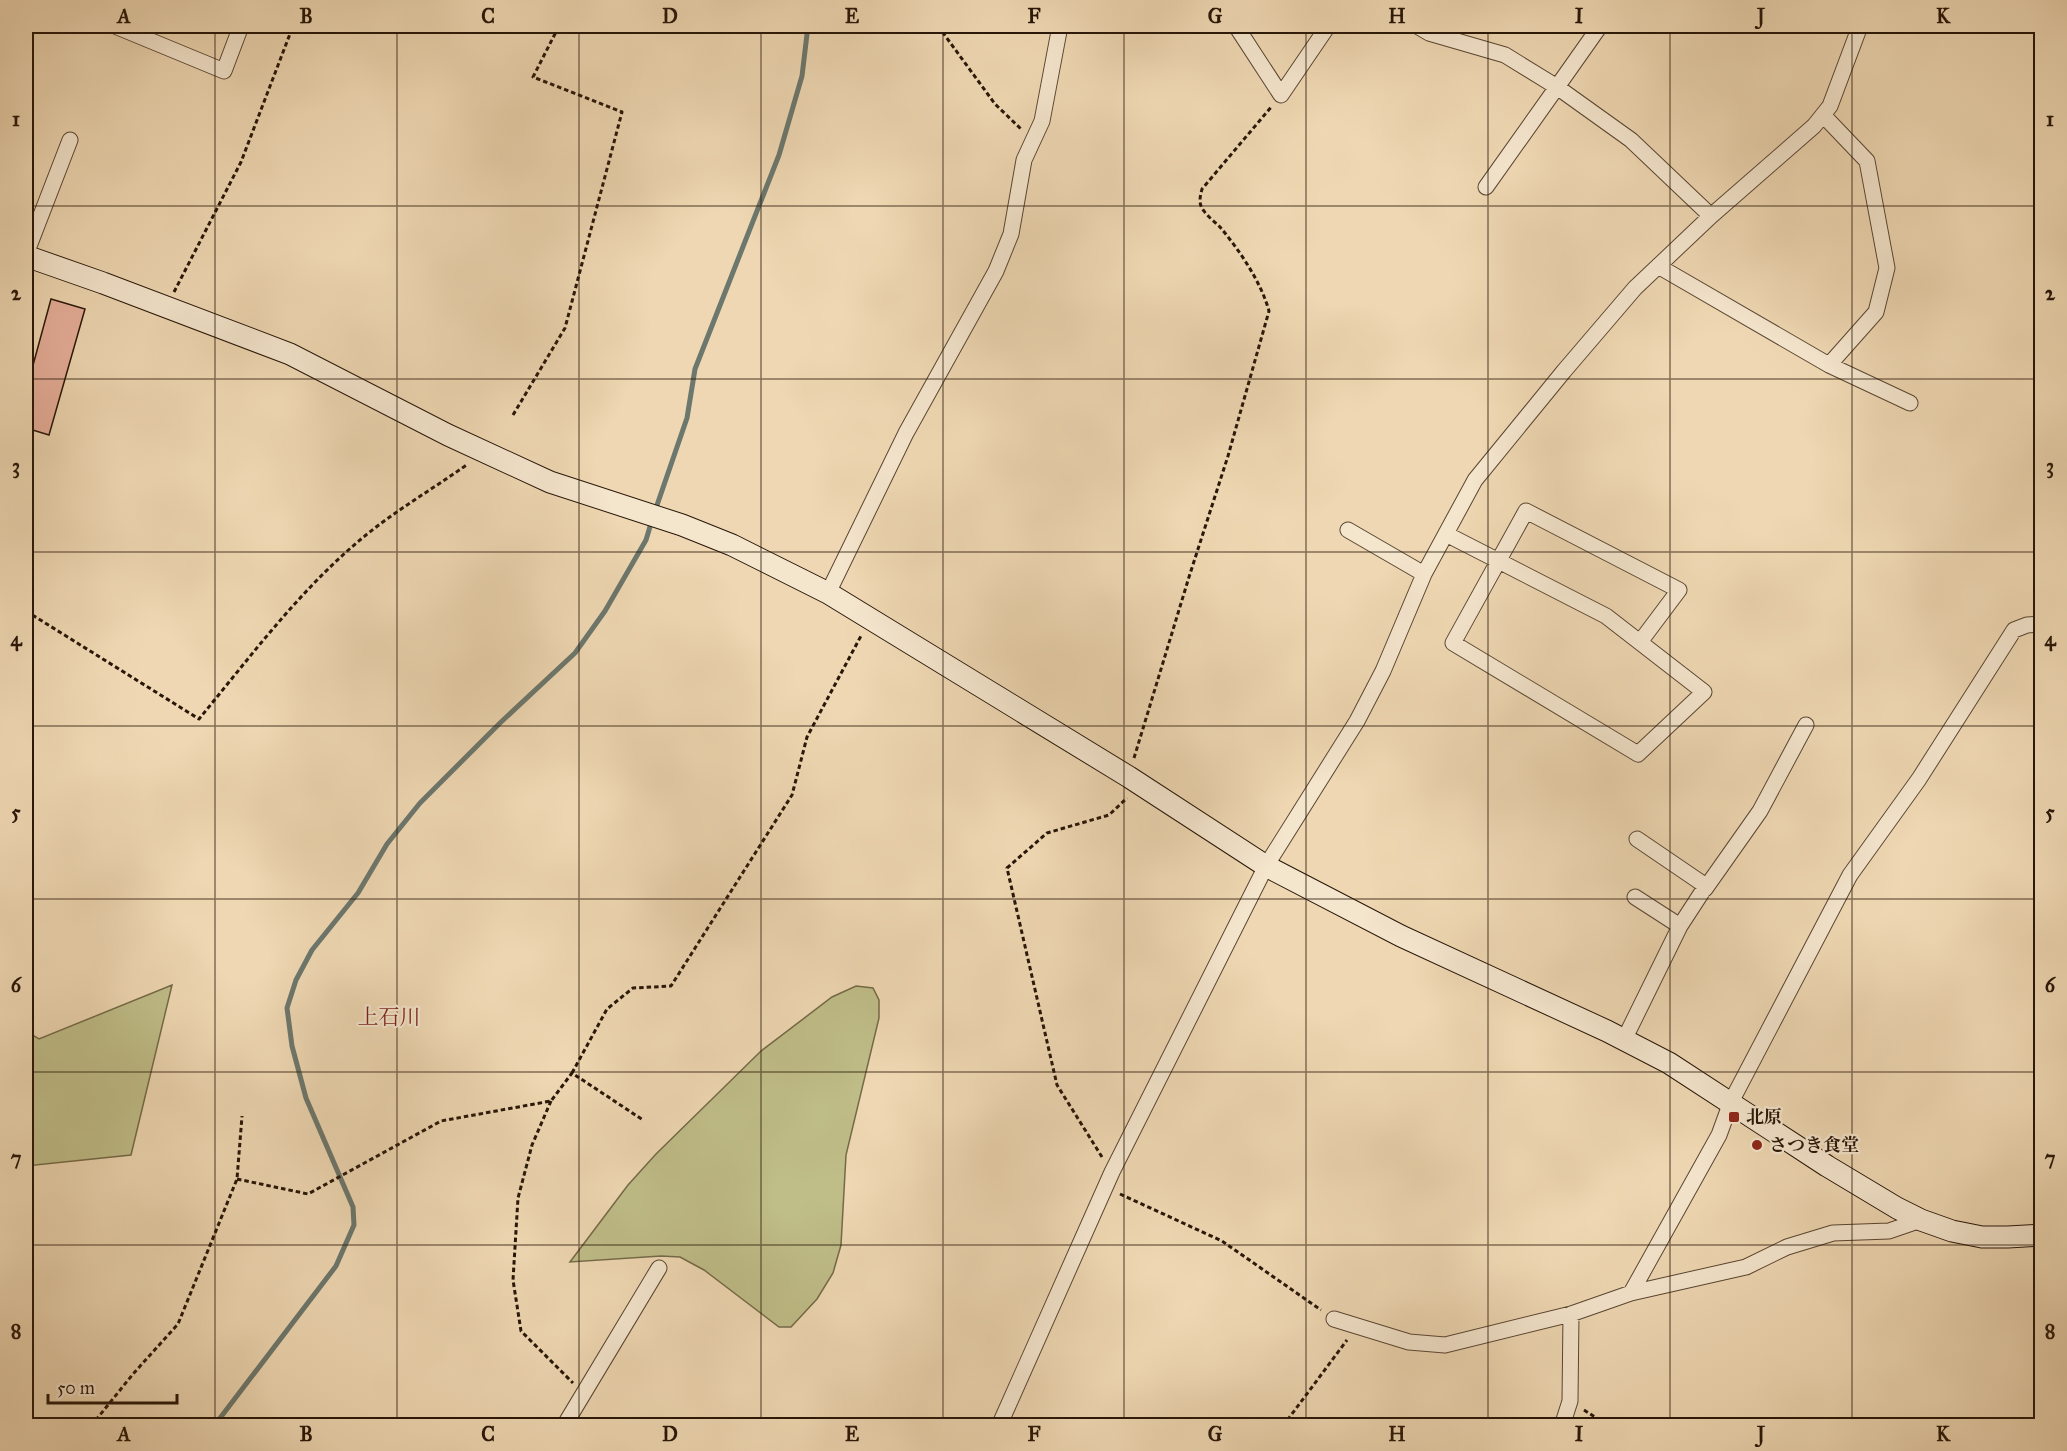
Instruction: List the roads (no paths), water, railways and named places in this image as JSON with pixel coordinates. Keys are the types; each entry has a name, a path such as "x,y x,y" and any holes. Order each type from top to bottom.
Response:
{"street":[{"path":"115,26 224,71 241,26"},
{"path":"828,593 906,433 996,271 1011,234 1024,160 1042,121 1060,26"},
{"path":"1236,26 1281,95 1328,26"},
{"path":"1417,26 1429,33 1505,55 1557,87 1631,140 1711,216"},
{"path":"1486,187 1600,26"},
{"path":"999,1425 1104,1187 1266,867 1358,721 1383,671 1424,574 1475,480 1635,288 1711,216 1814,126 1830,106 1860,26"},
{"path":"1823,115 1867,161 1887,268 1876,312 1829,365"},
{"path":"70,140 26,255 290,354 484,453 550,482 682,525 732,545 828,593 1135,781 1266,867 1401,936 1669,1063 1873,1195 1921,1220 1952,1231 1982,1237 2008,1238 2042,1235"},
{"path":"1658,266 1829,365 1910,403"},
{"path":"1446,534 1498,560 1606,616 1704,692 1638,754 1453,643 1498,560 1526,511 1679,590 1640,642"},
{"path":"1348,530 1424,574"},
{"path":"1631,1293 1719,1134 1731,1102 1850,875 1920,779 2014,630 2028,625 2042,624"},
{"path":"1624,1040 1680,926 1760,811 1806,725"},
{"path":"1636,839 1707,886 1704,889"},
{"path":"1635,897 1680,926"},
{"path":"1334,1319 1409,1342 1445,1345 1571,1314 1631,1293 1746,1267 1787,1246 1833,1233 1888,1231 1921,1220"},
{"path":"567,1424 659,1268"},
{"path":"1562,1425 1570,1401 1571,1314"}],"waterway":[{"path":"655,511 687,418 695,369 779,155 802,76 808,26"},
{"path":"214,1426 336,1266 354,1225 353,1207 306,1098 292,1046 287,1008 296,980 312,950 358,893 387,844 420,803 500,723 575,653 605,611 646,540 652,520"}],"place":[{"name":"北原","path":"1734,1117"},
{"name":"さつき食堂","path":"1757,1145"}],"district":[{"name":"上石川","path":"389,1017"}]}
